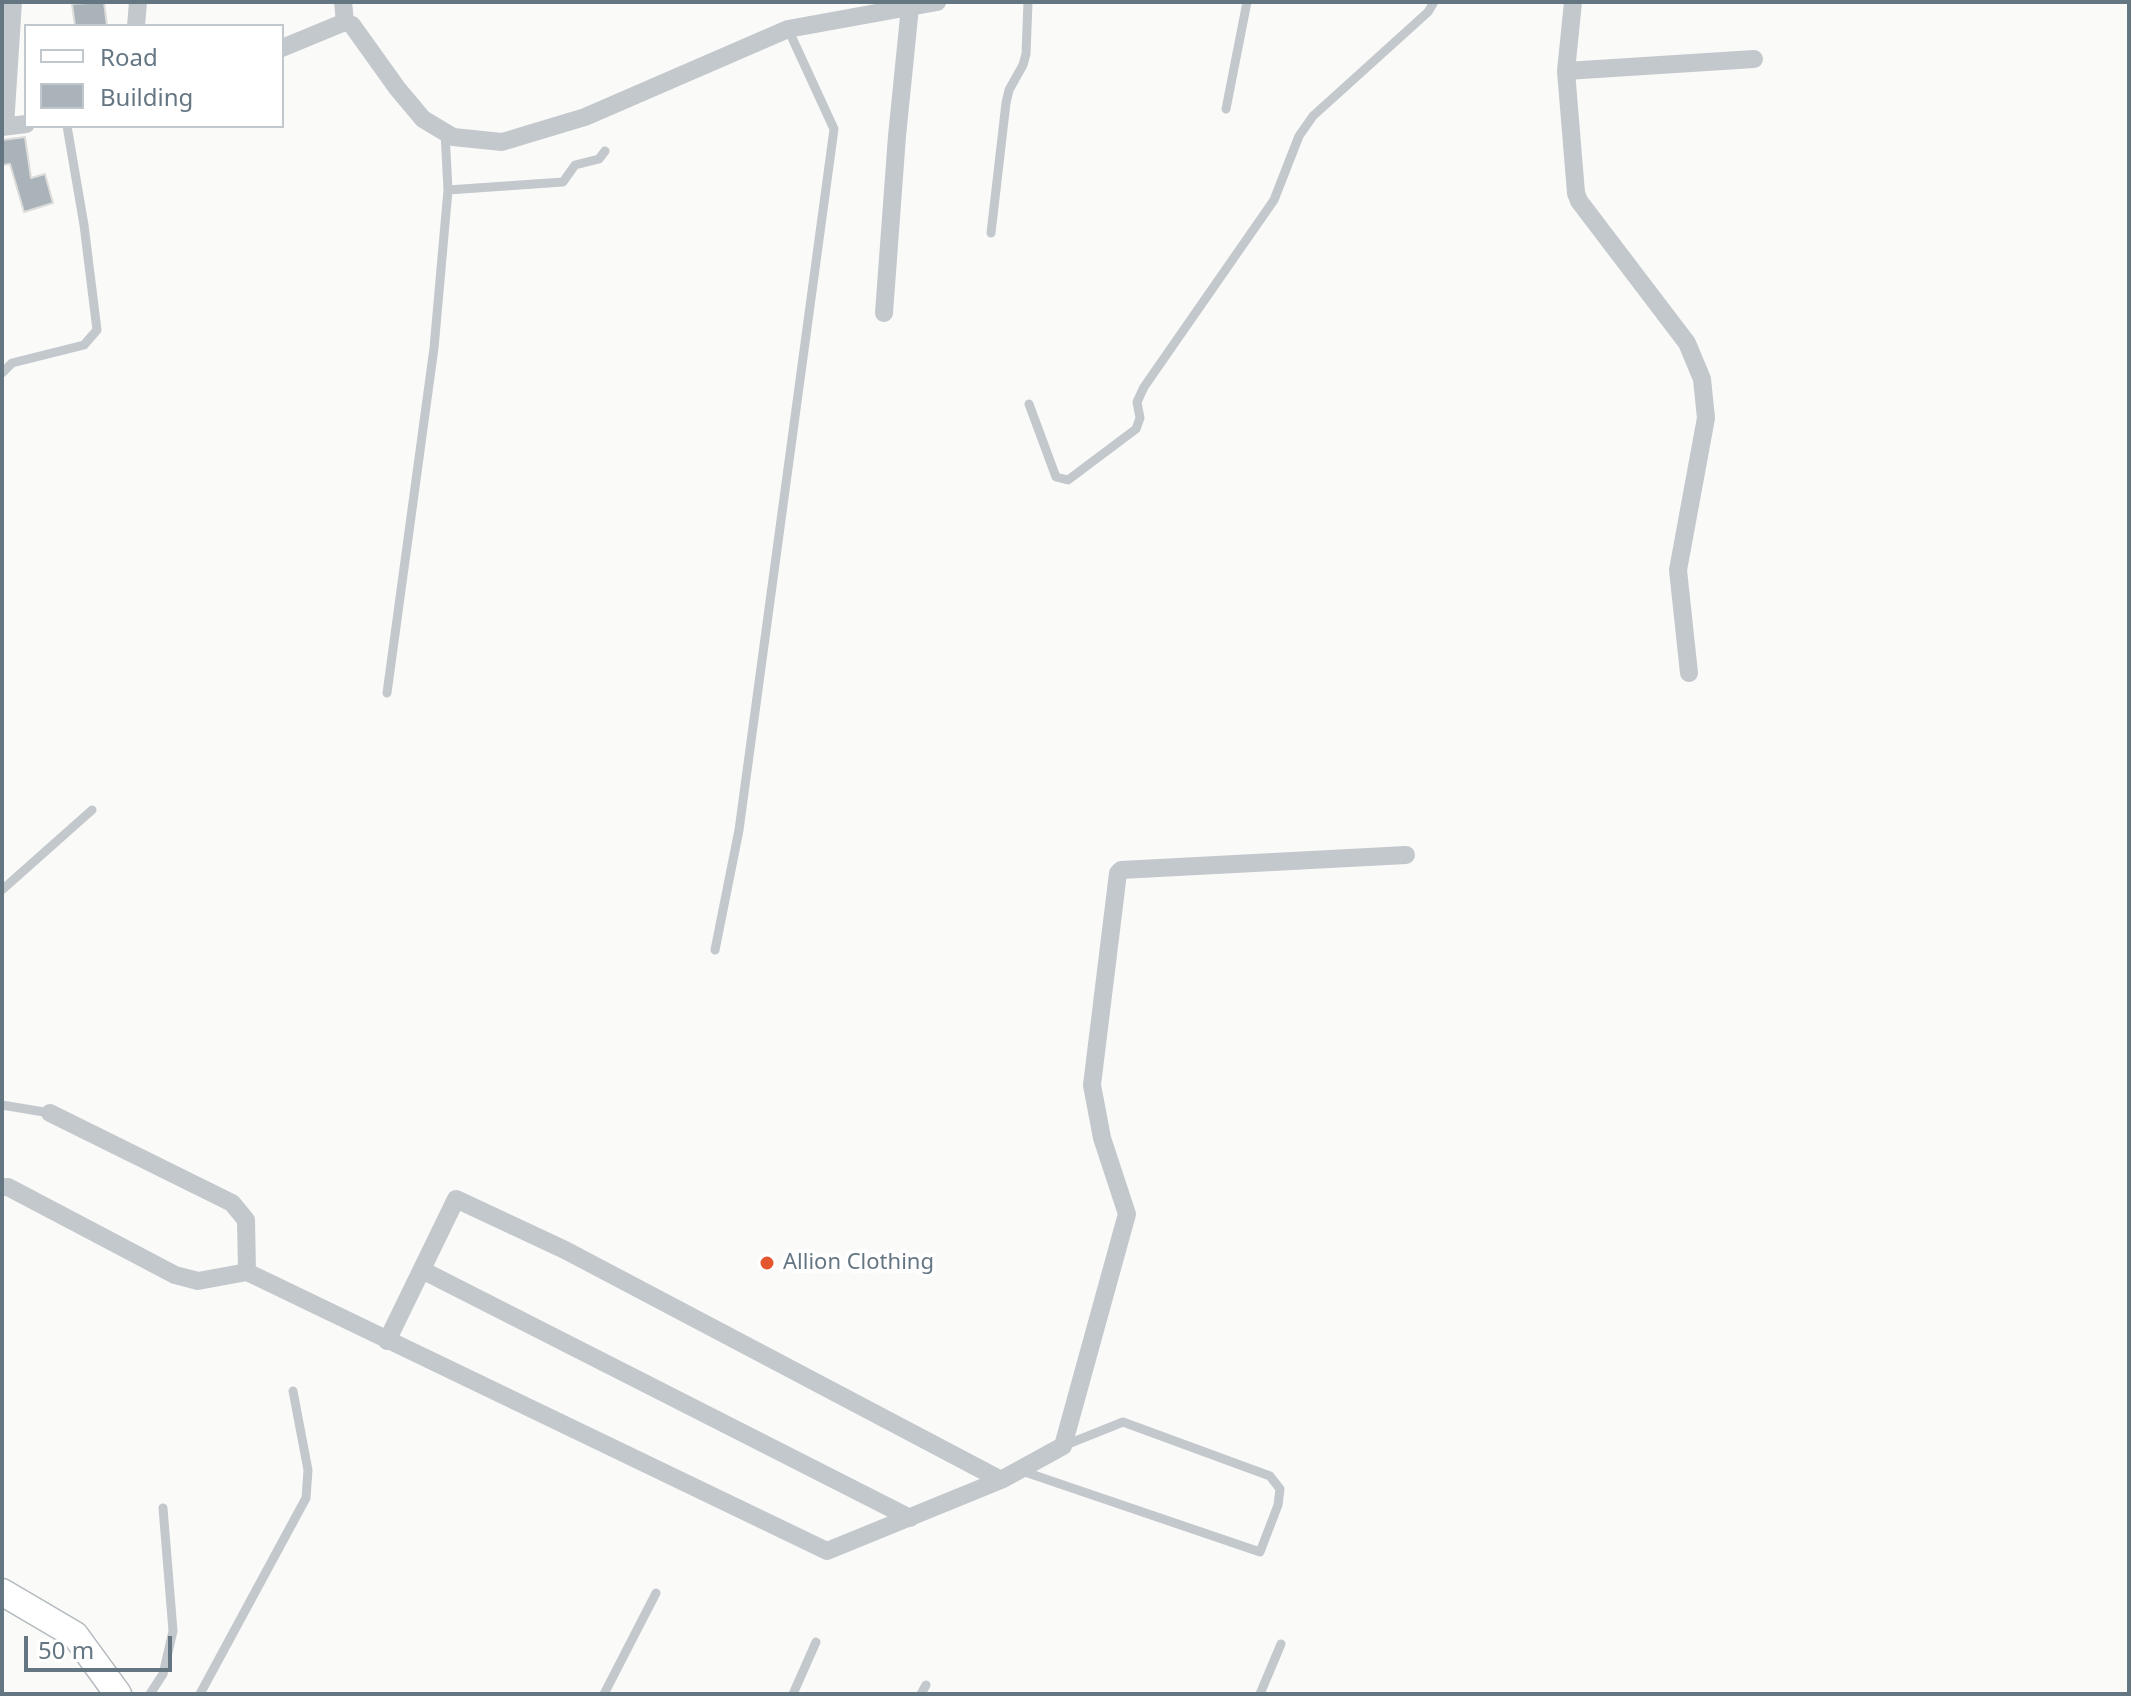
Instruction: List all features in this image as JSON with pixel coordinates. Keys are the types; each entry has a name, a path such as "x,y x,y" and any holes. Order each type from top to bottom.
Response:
{"main road":[{"path":"2,1592 75,1635 118,1694"}],"street":[{"path":"13,2 4,126 24,124"},
{"path":"136,24 138,2"},
{"path":"343,2 345,22"},
{"path":"284,47 345,22 352,25 423,119 453,137 502,142 585,117 788,29 937,2"},
{"path":"1573,2 1566,71 1576,193 1687,343 1702,379 1706,418 1678,570 1689,673"},
{"path":"884,313 910,7"},
{"path":"1566,71 1754,59"},
{"path":"2,1187 8,1187 175,1275 198,1281 247,1272 827,1551 1001,1480 1063,1446 1127,1214 1102,1138 1092,1085 1118,873 1121,870 1406,855"},
{"path":"50,1113 232,1203 246,1220 247,1272"},
{"path":"387,1341 456,1199 565,1250 1001,1480"},
{"path":"422,1270 910,1518"}],"lane":[{"path":"991,233 1006,103 1026,54 1028,2"},
{"path":"1226,109 1247,2"},
{"path":"1029,404 1056,477 1068,480 1136,429 1140,418 1137,402 1144,387 1274,200 1299,136 1313,116 1428,12 1434,2"},
{"path":"715,950 739,830 834,129 788,29"},
{"path":"2,373 12,363 84,345 97,330 67,128"},
{"path":"387,693 434,348 448,190 445,133"},
{"path":"448,190 563,182 575,165 599,159 605,151"},
{"path":"2,890 92,810"},
{"path":"2,1105 50,1113"},
{"path":"200,1694 306,1498 308,1470 293,1391"},
{"path":"1019,1470 1260,1552 1278,1505 1280,1489 1270,1476 1123,1422 1063,1446"},
{"path":"150,1694 163,1674 173,1631 163,1508"},
{"path":"604,1694 656,1593"},
{"path":"793,1694 816,1642"},
{"path":"1260,1694 1281,1644"}],"building":[{"path":"104,2 107,24 75,24 72,4"},
{"path":"25,137 31,178 45,174 53,203 24,212 10,164 2,165 2,140"}],"place":[{"name":"Allion Clothing","path":"767,1263"}]}
